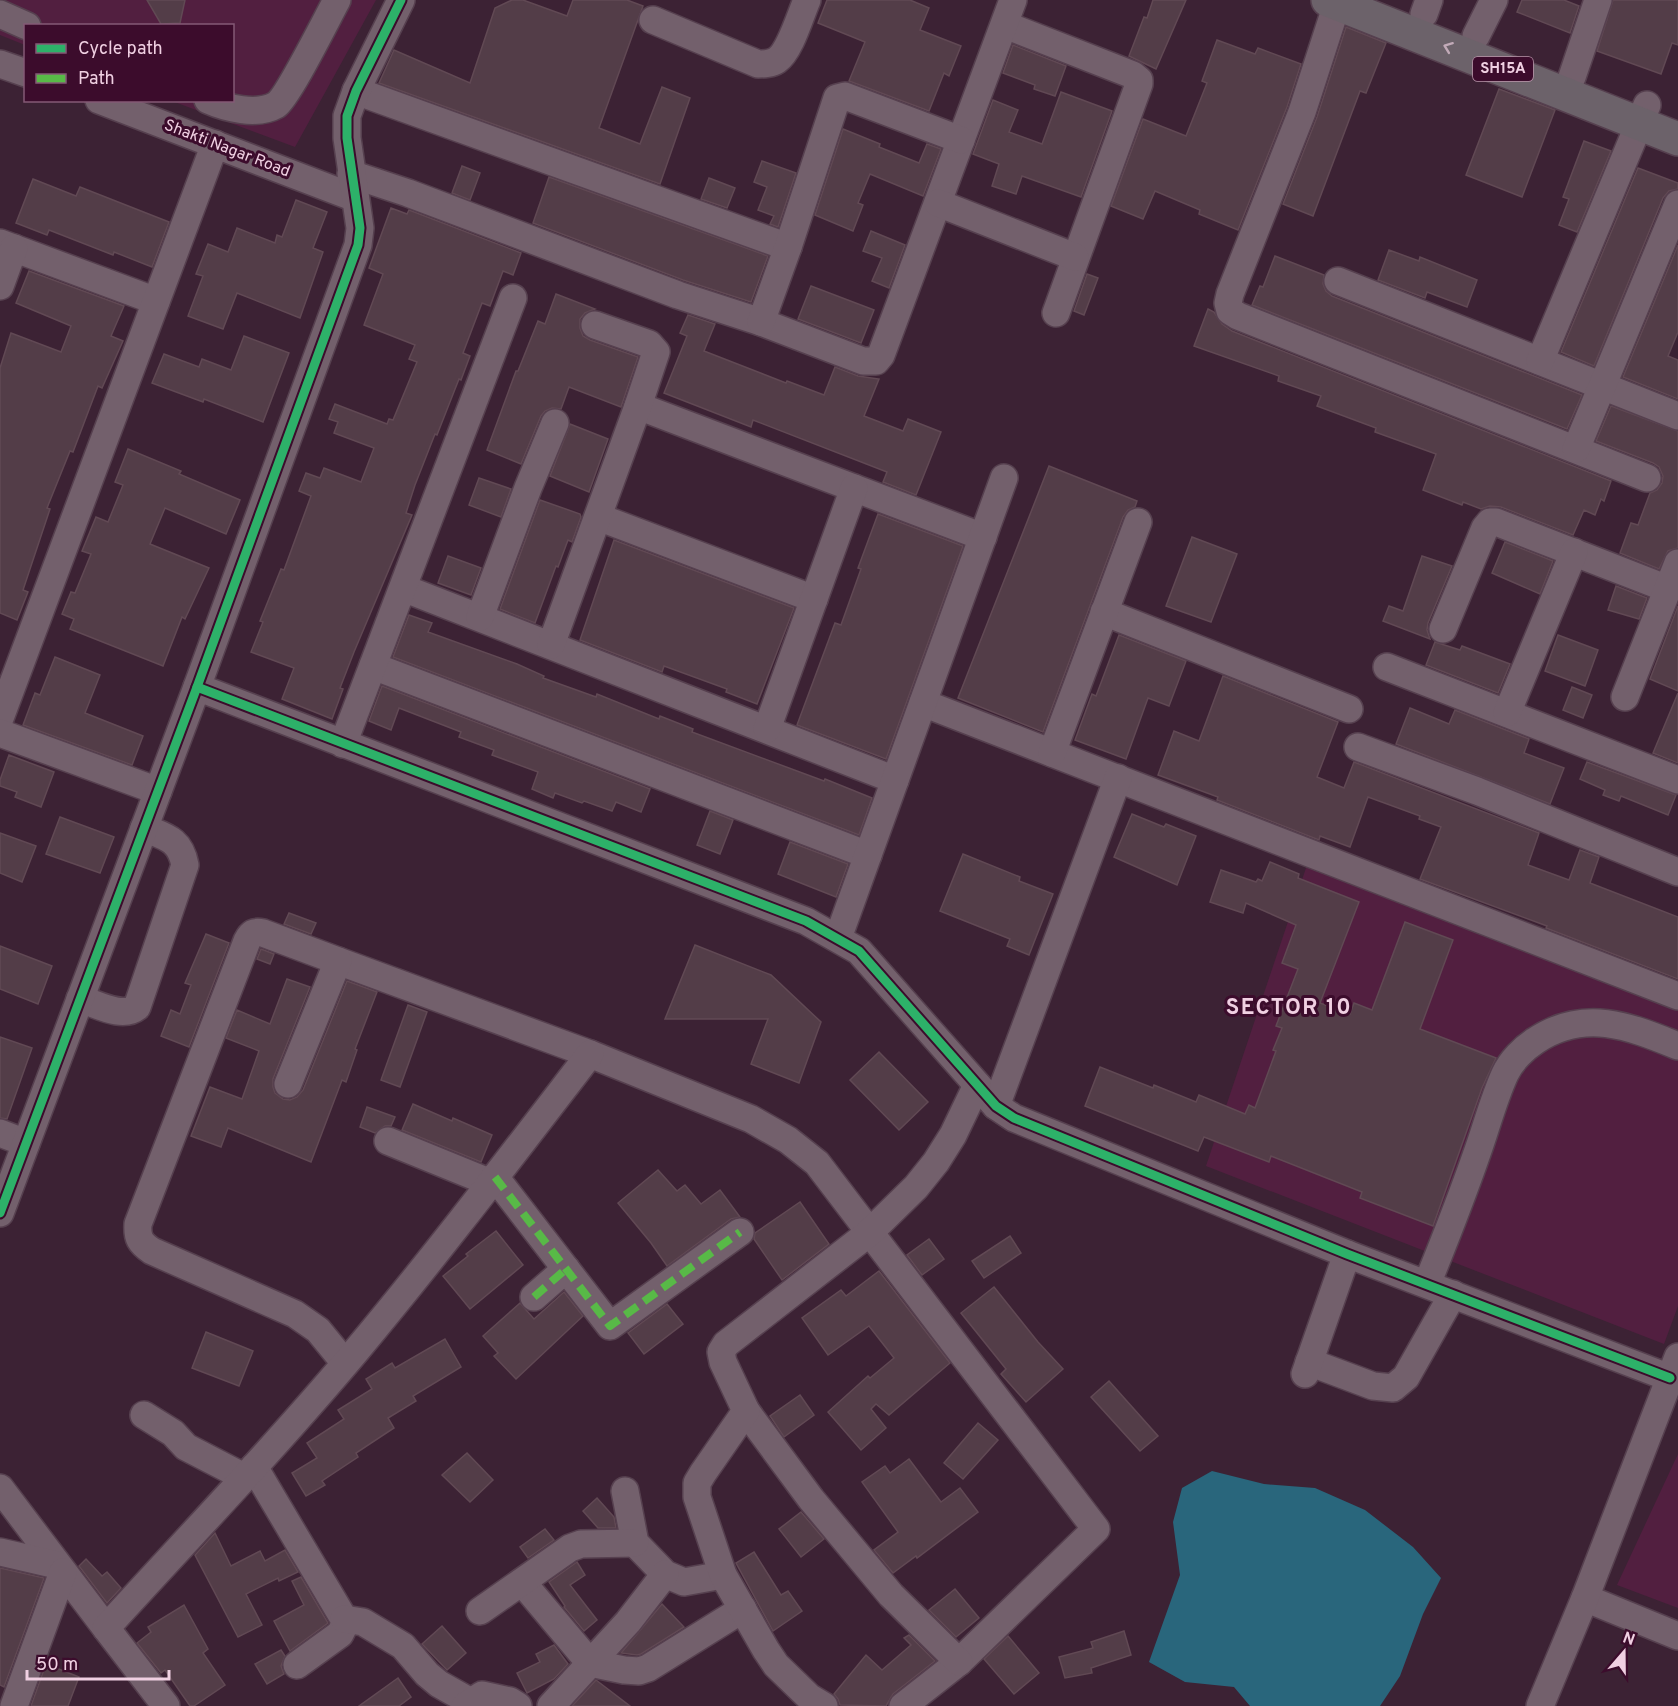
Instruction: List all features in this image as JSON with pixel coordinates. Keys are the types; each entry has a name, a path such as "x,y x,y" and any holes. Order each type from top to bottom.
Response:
{"main road":[{"name":"SH15A","path":"1389,0 1427,7 1476,36 1572,77 1644,115 1678,139"},
{"name":"SH15A","path":"1333,2 1644,115 1678,117"}],"street":[{"path":"216,102 247,110 264,110 282,100 337,0"},
{"path":"0,1213 197,687 358,245 360,228 347,138 347,117 356,91 400,0"},
{"path":"653,20 758,64 769,64 778,60 786,50 807,0"},
{"path":"1476,36 1494,0"},
{"path":"1572,77 1598,0"},
{"path":"1333,2 1302,111 1230,294 1228,303 1230,311 1647,478"},
{"path":"1056,313 1139,80 1009,12 938,203 1075,257"},
{"path":"0,14 24,25"},
{"path":"0,64 24,72"},
{"path":"356,91 788,248"},
{"path":"761,322 837,98 845,96 961,140"},
{"name":"Shakti Nagar Road","path":"104,102 216,144 353,186 408,193 678,295 761,322 863,361 876,361 881,355 938,203"},
{"path":"1540,361 1644,115"},
{"path":"0,718 9,669 216,144"},
{"path":"1576,449 1678,204"},
{"path":"0,286 7,245 156,301"},
{"path":"1338,281 1678,416"},
{"path":"343,744 513,298"},
{"path":"551,645 656,352 653,347 595,325"},
{"path":"638,406 983,537"},
{"path":"480,617 555,423"},
{"path":"838,938 1004,478"},
{"path":"766,729 854,488"},
{"path":"598,517 814,599"},
{"path":"1052,753 1138,522"},
{"path":"1443,629 1485,528 1490,522 1496,522 1668,589"},
{"path":"1507,713 1574,552"},
{"path":"1625,697 1678,563"},
{"path":"403,588 895,780"},
{"path":"1104,612 1349,709"},
{"path":"373,666 868,855"},
{"path":"1387,667 1678,780"},
{"path":"197,687 806,921 859,951 996,1106 1014,1118 1347,1254 1453,1294 1674,1368 1585,1598 1540,1706"},
{"path":"923,703 1678,996"},
{"path":"0,733 158,791"},
{"path":"1358,747 1477,791 1678,872"},
{"path":"996,1106 1118,778"},
{"path":"80,999 123,1013 130,1012 136,1006 185,865 183,852 172,839 144,828"},
{"path":"345,1363 318,1330 295,1314 152,1251 141,1243 137,1234 138,1224 251,934 256,932 590,1054 751,1119 788,1140 818,1163 1096,1529 959,1662 903,1706"},
{"path":"288,1084 338,961"},
{"path":"1427,1284 1470,1175 1506,1072 1526,1047 1548,1032 1567,1024 1606,1022 1638,1029 1678,1046"},
{"path":"106,1628 345,1363 493,1180 590,1054"},
{"path":"959,1662 891,1595 811,1499 746,1411 723,1362 721,1352 726,1344 869,1233 916,1187 936,1162 953,1135 977,1084"},
{"path":"0,1133 26,1143"},
{"path":"388,1141 493,1180 610,1326 740,1232"},
{"path":"1347,1254 1307,1368 1372,1386 1393,1388 1406,1377 1453,1294"},
{"path":"534,1297 566,1269"},
{"path":"746,1411 697,1483 697,1497 723,1575 766,1650 777,1665 809,1697 824,1706"},
{"path":"144,1415 172,1433 186,1447 249,1472 344,1619 344,1626 340,1634 297,1665"},
{"path":"0,1488 166,1706"},
{"path":"625,1491 635,1543 665,1574 684,1582 723,1575"},
{"path":"480,1611 570,1548 581,1544 635,1543"},
{"path":"0,1552 60,1568"},
{"path":"14,1706 60,1568"},
{"path":"552,1706 628,1622 665,1574"},
{"path":"522,1582 590,1663 624,1670 639,1671 648,1668 743,1609"},
{"path":"1585,1598 1678,1636"},
{"path":"344,1619 363,1622 403,1646 427,1674 468,1704 482,1695 510,1701 518,1706"}],"shaded area":[{"path":"0,0 376,0 295,147 175,102 234,102 234,24 24,24 24,45 0,35"},
{"path":"1308,862 1678,1010 1678,1306 1664,1344 1206,1166"},
{"path":"1678,1454 1678,1608 1617,1585"}],"water":[{"path":"1212,1471 1264,1484 1315,1488 1365,1510 1413,1547 1441,1578 1423,1614 1400,1676 1380,1706 1250,1706 1234,1687 1185,1682 1149,1662 1180,1575 1173,1522 1182,1488"}],"building":[{"path":"147,0 185,0 180,23 161,24"},
{"path":"512,0 523,0 567,16 573,0 627,0 643,6 599,128 640,144 662,87 690,98 660,184 379,83 394,50 470,83 495,8"},
{"path":"827,0 910,0 929,8 920,30 961,46 949,76 944,73 929,111 849,81 865,42 818,23"},
{"path":"1153,0 1186,0 1156,69 1129,56"},
{"path":"1522,0 1564,0 1579,6 1570,33 1517,12"},
{"path":"1613,0 1678,0 1678,45 1672,43 1661,74 1597,51"},
{"path":"1346,27 1386,43 1366,93 1360,91 1313,216 1283,204 1317,117"},
{"path":"1217,40 1255,54 1258,48 1301,64 1287,107 1238,230 1199,214 1200,210 1155,191 1143,219 1111,206 1143,119 1186,136 1207,83 1202,81"},
{"path":"1013,45 1066,66 1055,96 1034,89 1035,85 1003,73"},
{"path":"1499,89 1555,110 1522,197 1466,175"},
{"path":"1061,92 1112,111 1081,197 1022,176 1016,194 992,186 999,164 973,154 993,100 1018,110 1009,132 1042,144"},
{"path":"843,129 919,163 927,144 941,149 923,196 870,174 858,203 863,205 853,231 815,215"},
{"path":"1584,141 1611,151 1577,232 1559,225 1569,199 1563,197"},
{"path":"762,161 796,173 778,227 770,224 774,216 758,210 767,187 754,182"},
{"path":"462,166 480,173 470,200 452,193"},
{"path":"1638,168 1678,183 1678,189 1669,191 1663,198 1594,366 1561,352"},
{"path":"549,177 768,256 751,302 683,280 533,223"},
{"path":"709,178 735,188 727,208 701,199"},
{"path":"33,179 76,196 80,187 169,222 152,267 114,252 113,255 49,230 47,235 16,223"},
{"path":"296,200 327,212 313,248 323,252 300,318 237,293 223,329 188,316 203,276 196,274 208,244 228,252 237,228 275,243 277,235 282,237"},
{"path":"391,208 407,214 409,210 521,253 513,275 503,271 490,306 482,303 463,353 470,356 415,485 406,513 412,515 354,652 340,688 343,689 332,719 282,699 294,668 251,652 263,622 260,621 281,569 284,570 311,496 299,491 306,473 320,478 324,468 361,482 374,448 334,433 338,422 329,419 335,404 387,424 389,419 393,420 417,362 409,359 415,345 364,325 383,274 369,268"},
{"path":"871,231 905,245 889,288 872,281 882,258 863,251"},
{"path":"1678,245 1678,332 1668,356 1678,360 1678,399 1623,377"},
{"path":"1389,250 1419,261 1420,257 1477,280 1467,307 1427,292 1425,298 1378,280"},
{"path":"1275,256 1324,275 1323,284 1332,296 1582,395 1567,429 1252,305 1260,286 1263,287"},
{"path":"29,271 124,306 111,336 123,341 102,388 98,386 73,452 70,451 47,508 50,509 23,590 28,592 17,620 0,613 0,368 11,333 61,352 71,326 16,303"},
{"path":"1087,274 1098,278 1084,315 1074,311"},
{"path":"811,286 874,310 861,343 798,319"},
{"path":"556,294 595,309 585,313 580,319 583,336 638,357 621,407 569,387 561,409 552,408 541,416 521,464 487,450 516,371 518,371 538,321 545,324"},
{"path":"1208,309 1214,312 1222,324 1232,331 1611,481 1604,501 1601,499 1595,515 1584,510 1573,535 1501,507 1490,506 1481,509 1463,502 1462,505 1423,490 1436,454 1375,432 1376,428 1317,406 1321,396 1278,381 1279,376 1194,346"},
{"path":"688,315 715,324 704,351 786,383 787,381 824,395 835,367 858,376 879,379 864,416 903,431 908,419 941,432 916,495 883,482 887,472 753,420 751,427 664,393 687,336 680,333"},
{"path":"244,336 289,353 263,422 204,399 203,402 152,383 164,354 199,367 202,359 231,370"},
{"path":"1611,406 1678,431 1678,548 1668,551 1659,569 1620,553 1631,523 1638,525 1650,493 1657,490 1662,483 1663,476 1659,467 1653,463 1596,441"},
{"path":"570,424 608,439 589,492 550,476"},
{"path":"128,449 181,471 179,474 240,500 226,534 165,508 150,544 209,568 185,619 182,617 163,666 70,629 74,619 62,614 71,592 75,593 91,554 82,551 96,517 108,522 123,485 115,482"},
{"path":"1049,466 1137,501 1135,507 1128,510 1123,517 1043,732 958,698"},
{"path":"479,478 511,489 501,517 469,505"},
{"path":"540,500 580,514 581,517 572,542 568,540 558,567 556,566 535,623 500,609"},
{"path":"878,514 963,546 886,759 797,725 835,623 841,625 861,569 858,568"},
{"path":"1192,537 1237,554 1211,622 1166,606"},
{"path":"614,540 794,608 757,704 726,692 727,689 664,666 662,672 580,640"},
{"path":"1505,542 1553,561 1540,594 1492,573"},
{"path":"448,556 481,568 471,595 438,583"},
{"path":"1422,556 1452,566 1428,623 1427,630 1430,639 1383,621 1389,606 1403,611"},
{"path":"1616,586 1647,598 1639,619 1608,610"},
{"path":"1678,606 1678,691 1650,679"},
{"path":"409,615 432,623 428,632 517,664 544,676 543,678 596,697 597,694 659,719 660,716 693,729 692,732 872,798 859,835 393,657"},
{"path":"1119,635 1186,661 1169,706 1148,698 1126,759 1075,740 1092,694 1096,696"},
{"path":"1558,635 1598,650 1585,686 1545,671"},
{"path":"1435,642 1460,650 1462,646 1510,664 1498,693 1426,665"},
{"path":"55,657 100,675 85,713 143,736 132,765 23,725 35,693 40,695"},
{"path":"1223,676 1338,722 1317,777 1344,788 1354,762 1539,833 1528,865 1569,880 1580,850 1599,857 1590,883 1678,917 1678,979 1546,928 1547,926 1420,879 1441,827 1419,819 1420,816 1368,797 1350,847 1320,836 1319,840 1217,800 1218,797 1158,775 1174,731 1199,741"},
{"path":"382,686 650,789 641,812 616,802 612,811 555,793 553,798 532,789 538,772 492,755 494,750 459,737 461,732 399,708 391,730 369,721"},
{"path":"1572,687 1592,695 1583,718 1563,710"},
{"path":"1678,693 1678,763 1653,753"},
{"path":"1410,708 1449,724 1455,710 1529,739 1524,753 1564,768 1550,804 1396,744"},
{"path":"9,755 54,772 41,807 15,797 17,792 0,786"},
{"path":"1587,762 1676,795 1668,815 1621,796 1619,801 1603,795 1605,790 1580,779"},
{"path":"710,811 733,820 720,854 697,845"},
{"path":"1132,814 1164,827 1166,824 1196,836 1177,885 1114,857"},
{"path":"60,817 114,837 100,873 46,854"},
{"path":"0,833 36,846 22,882 0,873"},
{"path":"790,842 848,864 836,897 778,874"},
{"path":"963,854 1020,877 1019,881 1053,894 1029,955 1007,946 1010,939 940,911"},
{"path":"1270,862 1299,874 1298,878 1359,902 1320,1003 1350,1014 1354,1003 1372,1010 1405,922 1453,940 1420,1029 1496,1058 1482,1088 1433,1226 1360,1198 1362,1192 1271,1156 1269,1162 1204,1137 1198,1151 1085,1106 1100,1067 1196,1102 1199,1095 1245,1114 1249,1105 1255,1108 1282,1028 1276,1026 1298,969 1282,963 1296,925 1246,903 1243,913 1210,902 1221,870 1256,882 1258,879 1262,881"},
{"path":"289,913 316,923 311,934 284,924"},
{"path":"206,934 229,943 189,1047 161,1036 171,1010 180,1014 191,985 185,983"},
{"path":"695,945 771,975 821,1022 799,1083 751,1064 768,1019 665,1019"},
{"path":"0,946 52,966 38,1004 0,989"},
{"path":"261,949 274,954 270,964 257,959"},
{"path":"287,979 310,987 273,1079 275,1093 283,1099 290,1100 297,1097 303,1090 347,981 377,992 355,1049 357,1050 346,1082 342,1080 311,1162 228,1128 221,1147 191,1136 210,1087 242,1099 259,1051 226,1038 237,1010 270,1024"},
{"path":"408,1005 427,1012 400,1087 381,1080"},
{"path":"0,1037 32,1048 7,1119 0,1118"},
{"path":"879,1052 928,1102 899,1130 850,1080"},
{"path":"413,1104 492,1135 481,1162 402,1130"},
{"path":"367,1107 395,1117 391,1126 385,1126 375,1133 360,1127"},
{"path":"658,1170 677,1191 685,1185 701,1204 720,1190 740,1217 731,1219 667,1266 618,1203"},
{"path":"800,1202 829,1244 782,1280 754,1239 755,1233"},
{"path":"496,1231 523,1265 470,1309 443,1276 468,1256 466,1254"},
{"path":"1010,1236 1021,1253 984,1278 972,1261"},
{"path":"929,1239 944,1259 922,1275 907,1255"},
{"path":"879,1271 950,1363 889,1415 876,1404 871,1409 886,1428 861,1450 828,1412 868,1376 870,1378 894,1358 869,1326 828,1355 802,1318 841,1290 846,1296"},
{"path":"994,1287 1063,1369 1026,1402 1001,1374 1006,1369 961,1313"},
{"path":"564,1292 583,1316 516,1379 494,1356 498,1353 483,1336 520,1303 534,1319"},
{"path":"667,1304 683,1324 644,1354 628,1333"},
{"path":"206,1332 253,1351 239,1386 192,1368"},
{"path":"445,1339 461,1367 413,1396 416,1401 388,1418 394,1428 356,1453 358,1457 322,1481 325,1485 306,1496 292,1473 317,1458 307,1443 344,1419 338,1410 372,1389 366,1379 392,1363 395,1368"},
{"path":"1109,1381 1158,1436 1140,1451 1091,1397"},
{"path":"800,1395 814,1415 784,1437 770,1416"},
{"path":"978,1423 998,1440 963,1479 944,1463"},
{"path":"467,1453 493,1480 470,1502 442,1475"},
{"path":"909,1459 941,1502 960,1488 978,1512 917,1558 916,1556 893,1573 874,1550 898,1532 862,1482 885,1466 890,1473"},
{"path":"597,1498 614,1517 616,1528 598,1528 583,1511"},
{"path":"801,1512 824,1539 801,1557 779,1529"},
{"path":"545,1529 554,1540 528,1558 520,1547"},
{"path":"215,1533 231,1566 260,1551 265,1561 285,1550 298,1572 279,1581 278,1578 246,1594 262,1625 238,1637 195,1555"},
{"path":"754,1552 781,1595 788,1591 802,1611 773,1631 736,1563"},
{"path":"86,1559 102,1576 107,1572 121,1588 107,1603 79,1566"},
{"path":"577,1562 585,1575 570,1585 597,1620 584,1631 564,1607 549,1582"},
{"path":"0,1568 44,1578 4,1687 0,1685"},
{"path":"301,1577 328,1623 290,1651 274,1621 304,1605 292,1581"},
{"path":"955,1589 979,1618 956,1637 929,1610"},
{"path":"662,1604 684,1627 641,1654 621,1653"},
{"path":"184,1605 208,1649 203,1653 225,1685 194,1706 190,1706 165,1670 161,1673 137,1643 151,1632 148,1627"},
{"path":"442,1626 466,1653 447,1670 422,1644"},
{"path":"1124,1631 1131,1655 1091,1668 1092,1673 1065,1678 1059,1657 1093,1648 1091,1642"},
{"path":"909,1635 935,1661 893,1694 886,1706 840,1705 834,1694 866,1655 882,1670 911,1645 904,1638"},
{"path":"1008,1636 1039,1673 1014,1694 984,1659"},
{"path":"554,1645 568,1664 554,1679 527,1693 517,1673 540,1662 536,1654"},
{"path":"281,1650 285,1656 281,1666 284,1674 267,1684 255,1664"},
{"path":"46,1664 79,1677 68,1706 31,1706"},
{"path":"398,1678 411,1697 399,1706 359,1706"},
{"path":"596,1680 630,1706 572,1706"}],"marked path":[{"path":"495,1177 610,1326 740,1232"},
{"path":"534,1297 566,1269"}],"cycle path":[{"path":"0,1213 197,687 358,245 360,228 347,138 347,116 356,91 401,0"},
{"path":"197,687 806,921 859,951 996,1106 1014,1118 1347,1254 1670,1378"}],"district":[{"name":"SECTOR 10","path":"1289,1008"}]}
